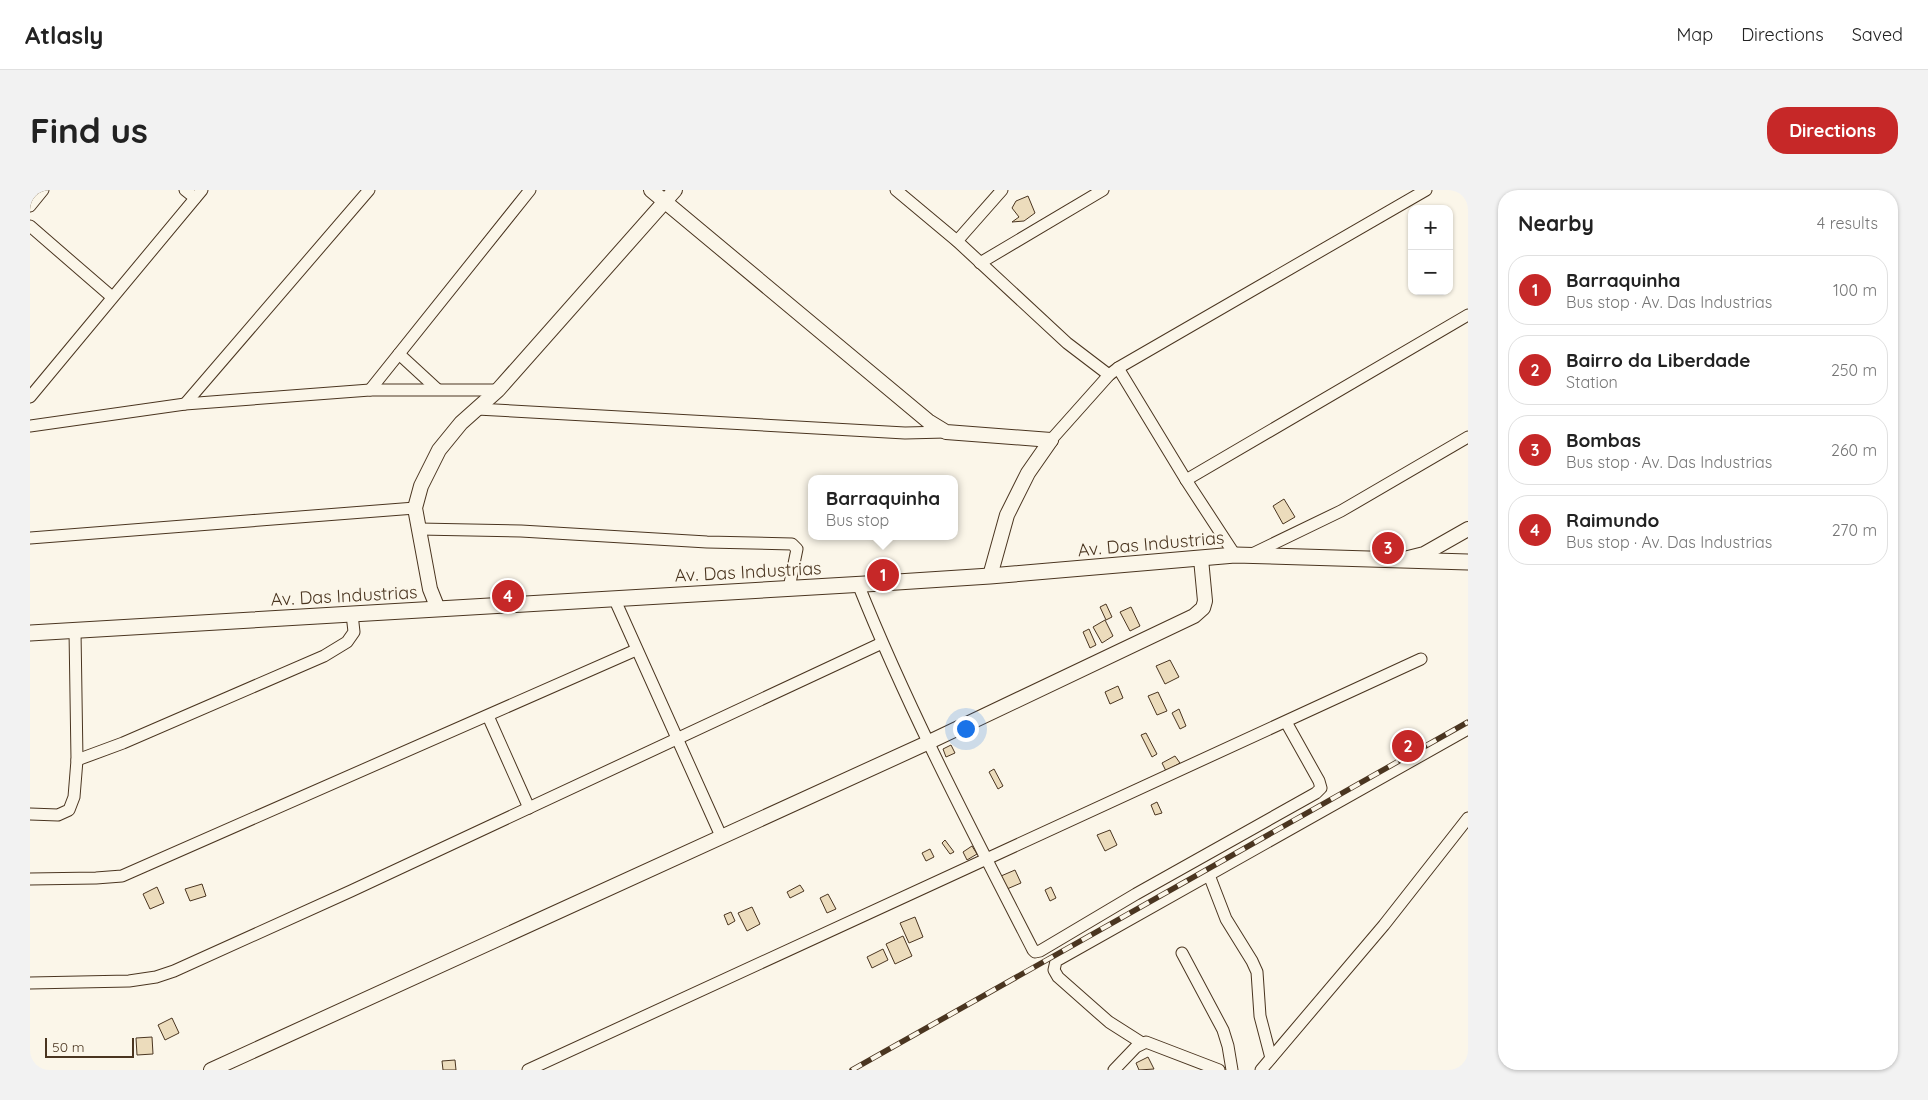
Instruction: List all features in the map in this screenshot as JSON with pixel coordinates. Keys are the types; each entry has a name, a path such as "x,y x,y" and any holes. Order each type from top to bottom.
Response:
{"main road":[{"name":"Av. Das Industrias","path":"30,633 990,576 1242,555 1468,562"}],"street":[{"path":"30,206 44,190"},
{"path":"30,397 198,194 185,190"},
{"path":"185,404 369,190"},
{"path":"370,390 530,190"},
{"path":"651,190 928,421 946,432"},
{"path":"438,609 430,589 415,508 421,486 439,450 461,423 498,390 675,190"},
{"path":"896,190 957,241 1067,343 1113,372 1186,480 1242,555 1341,511 1468,437"},
{"path":"957,241 1002,190"},
{"path":"980,263 1102,190"},
{"path":"990,576 1007,515 1028,473 1051,440 1113,372 1426,190"},
{"path":"30,226 112,297"},
{"path":"1186,480 1468,315"},
{"path":"399,354 437,389"},
{"path":"30,426 185,404 370,390 498,390"},
{"path":"477,409 895,433 946,432 1051,440"},
{"path":"30,538 415,508"},
{"path":"419,529 521,531 698,541 792,544 797,549 789,588"},
{"path":"1403,559 1424,554 1468,529"},
{"path":"211,1070 927,743 1194,616 1203,608 1205,601 1202,559"},
{"path":"858,584 927,743 1033,950 1036,952 1316,793 1321,788 1319,781 1286,722"},
{"path":"614,598 721,836"},
{"path":"77,760 123,743 324,656 347,642 354,632 352,614"},
{"path":"30,814 58,815 69,810 74,797 77,760 75,631"},
{"path":"30,983 129,981 156,977 174,971 306,912 882,643"},
{"path":"30,879 122,876 636,650"},
{"path":"528,1070 1421,659"},
{"path":"488,716 528,808"},
{"path":"1219,1070 1155,1045 1146,1042 1142,1043 1109,1022 1058,977 1054,970 1056,961 1468,729"},
{"path":"1261,1070 1384,925 1468,818"},
{"path":"1208,874 1226,919 1257,972 1260,1016 1271,1058"},
{"path":"1182,953 1223,1030 1232,1070"},
{"path":"1114,1070 1142,1043"}],"building":[{"path":"1028,196 1035,213 1024,221 1012,222 1019,217 1012,208 1016,201"},
{"path":"1284,499 1295,517 1283,524 1273,506"},
{"path":"1106,604 1112,617 1106,620 1100,607"},
{"path":"1131,607 1140,626 1130,631 1120,612"},
{"path":"1105,620 1113,636 1102,643 1093,627"},
{"path":"1089,629 1096,645 1090,648 1083,632"},
{"path":"1170,660 1179,677 1165,684 1156,666"},
{"path":"1118,686 1123,698 1110,704 1105,692"},
{"path":"1158,692 1167,711 1157,715 1148,696"},
{"path":"1179,709 1186,726 1180,729 1172,713"},
{"path":"1146,733 1157,754 1152,757 1141,735"},
{"path":"951,745 955,753 946,757 943,749"},
{"path":"1175,756 1180,763 1166,771 1162,763"},
{"path":"994,769 1003,786 998,789 989,772"},
{"path":"1157,802 1162,813 1155,815 1151,805"},
{"path":"1110,830 1117,845 1105,851 1097,835"},
{"path":"945,840 954,852 950,854 942,843"},
{"path":"972,846 977,854 967,860 963,852"},
{"path":"930,849 934,857 926,861 922,853"},
{"path":"1015,870 1021,883 1007,889 1001,876"},
{"path":"202,884 206,896 190,901 185,889"},
{"path":"800,885 804,891 790,898 787,892"},
{"path":"157,887 164,903 150,909 143,894"},
{"path":"1051,887 1056,898 1050,901 1045,890"},
{"path":"828,894 836,909 827,913 820,898"},
{"path":"752,907 760,924 747,931 738,913"},
{"path":"731,912 735,921 728,925 724,915"},
{"path":"915,917 923,937 909,943 900,923"},
{"path":"903,936 912,956 895,964 886,944"},
{"path":"883,949 888,960 872,968 867,957"},
{"path":"172,1018 179,1033 165,1040 158,1025"},
{"path":"152,1037 153,1054 137,1055 136,1038"},
{"path":"1148,1057 1154,1069 1139,1070 1136,1063"},
{"path":"455,1060 456,1070 443,1070 442,1061"}],"railway":[{"path":"852,1070 1468,722"}],"place":[{"name":"Bombas","path":"1388,548"},
{"name":"Barraquinha","path":"883,575"},
{"name":"Raimundo","path":"508,596"},
{"name":"Bairro da Liberdade","path":"1408,746"}]}
